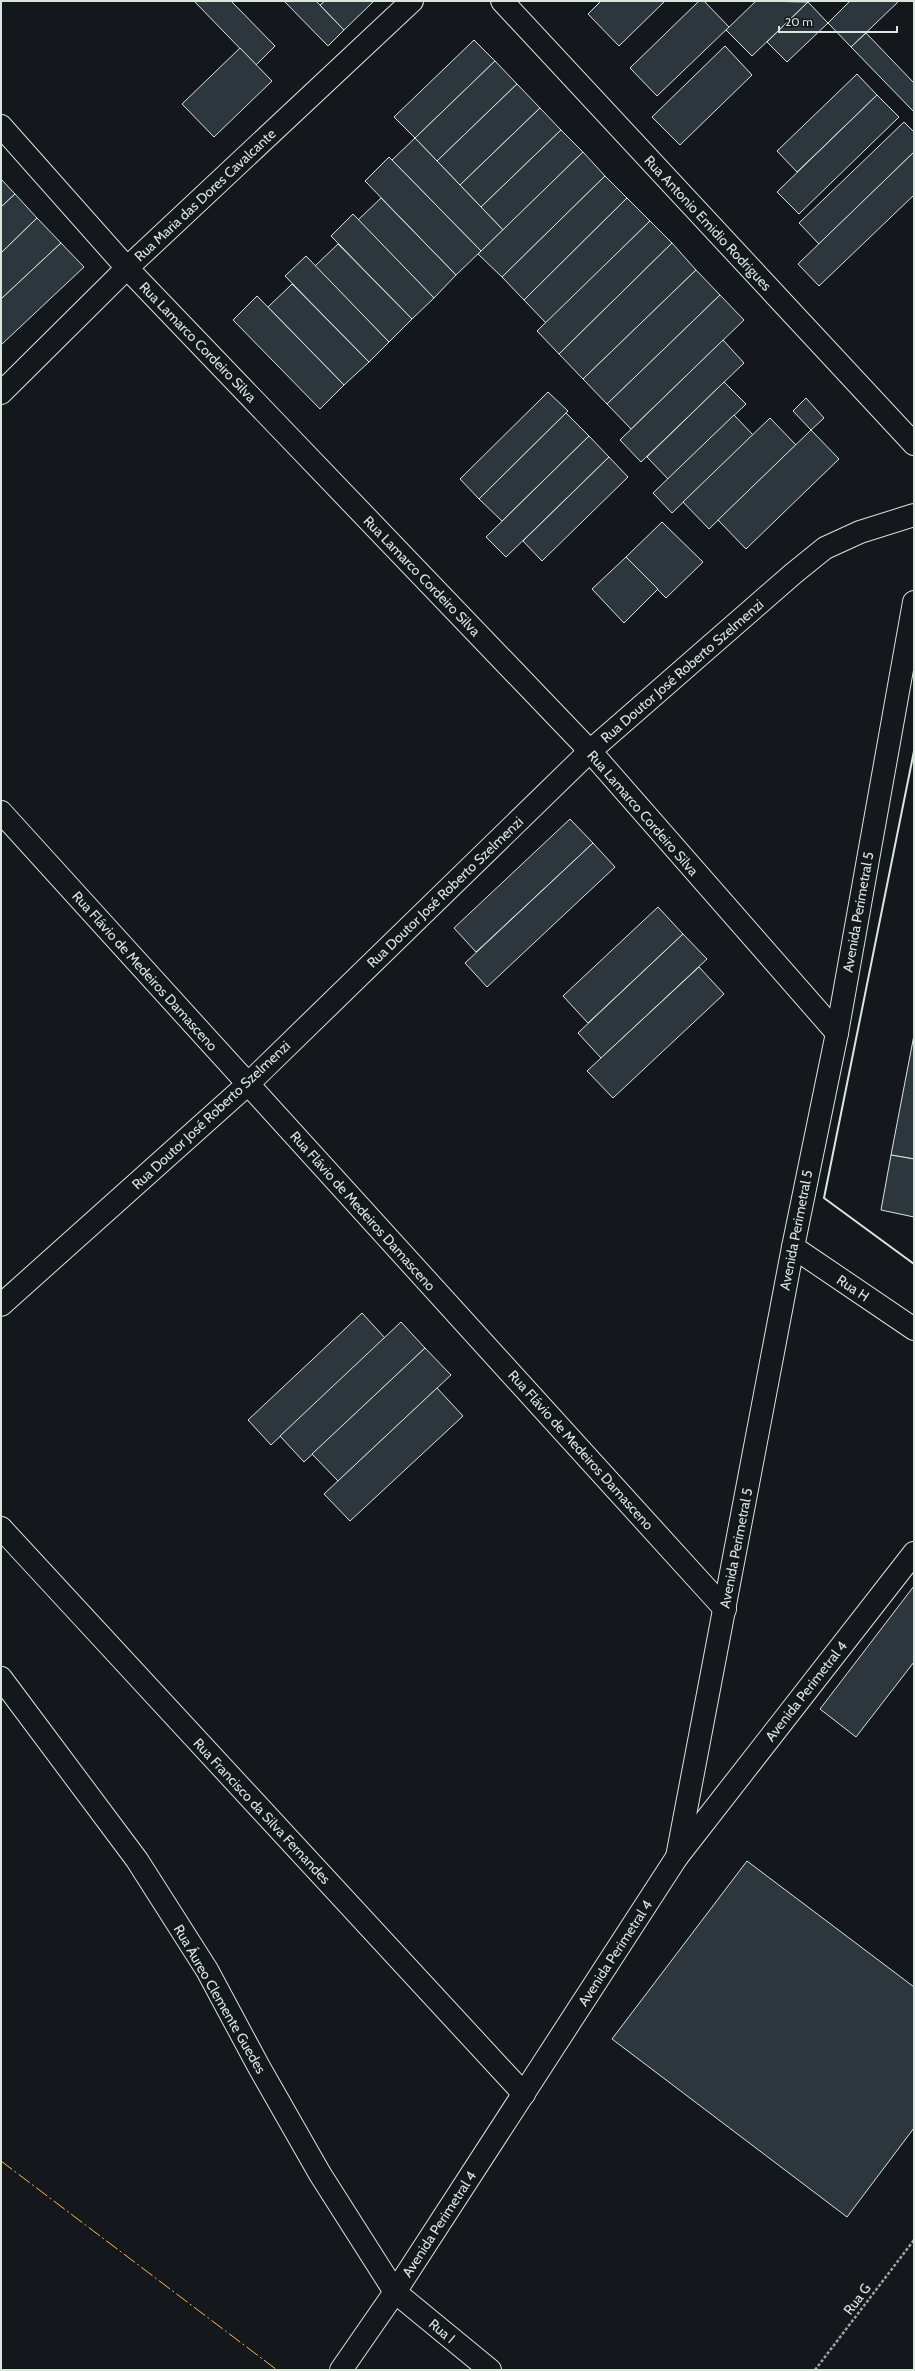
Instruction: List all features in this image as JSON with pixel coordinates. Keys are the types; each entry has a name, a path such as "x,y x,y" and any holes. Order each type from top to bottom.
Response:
{"street":[{"name":"Rua Maria das Dores Cavalcante","path":"1,393 127,268 412,1"},
{"name":"Rua Antonio Emidio Rodrigues","path":"502,1 914,444"},
{"name":"Rua Lamarco Cordeiro Silva","path":"1,126 127,268 590,752 837,1033"},
{"name":"Rua Doutor José Roberto Szelmenzi","path":"1,1306 248,1084 590,752 825,548 860,532 914,515"},
{"name":"Avenida Perimetral 5","path":"677,1857 725,1609 792,1247 837,1033 914,602"},
{"name":"Rua Flávio de Medeiros Damasceno","path":"1,812 725,1609"},
{"name":"Rua H","path":"792,1247 914,1329"},
{"name":"Rua Francisco da Silva Fernandes","path":"1,1528 524,2094"},
{"name":"Avenida Perimetral 4","path":"341,2370 395,2292 677,1857 914,1553"},
{"name":"Rua Áureo Clemente Guedes","path":"1,1678 137,1860 207,1970 259,2067 320,2174 395,2292"},
{"name":"Rua I","path":"395,2292 490,2370"}],"path":[{"name":"Rua G","path":"816,2370 914,2240"}],"building":[{"path":"194,1 231,1 275,46 256,65"},
{"path":"284,1 316,1 344,30 328,46"},
{"path":"325,1 374,1 344,30 320,5"},
{"path":"601,1 665,1 619,46 588,14"},
{"path":"699,1 704,1 729,27 657,96 630,68"},
{"path":"756,1 808,2 752,56 726,30"},
{"path":"850,1 899,1 851,47 828,23"},
{"path":"808,2 828,23 787,62 767,42"},
{"path":"866,33 914,83 914,112 851,47"},
{"path":"474,40 495,61 415,138 394,117"},
{"path":"725,46 752,75 680,145 652,117"},
{"path":"240,48 272,81 214,137 182,104"},
{"path":"495,61 517,84 437,161 415,138"},
{"path":"857,74 877,95 797,172 777,151"},
{"path":"517,84 540,108 460,185 437,161"},
{"path":"877,95 899,117 799,214 777,192"},
{"path":"540,108 561,130 481,207 460,185"},
{"path":"904,122 914,132 914,152 819,244 799,223"},
{"path":"561,130 583,152 503,230 481,207"},
{"path":"415,138 503,230 481,251 392,160"},
{"path":"583,152 605,176 502,277 478,254"},
{"path":"914,152 914,195 819,286 798,264"},
{"path":"389,157 481,251 456,275 365,181"},
{"path":"605,176 627,198 524,300 502,277"},
{"path":"1,179 15,194 1,207"},
{"path":"15,194 37,218 1,253 1,207"},
{"path":"381,198 456,275 434,298 358,220"},
{"path":"627,198 650,221 546,323 524,300"},
{"path":"353,214 434,298 412,319 331,236"},
{"path":"37,218 61,243 1,299 1,253"},
{"path":"650,221 672,243 559,354 537,331"},
{"path":"61,243 84,267 1,345 1,299"},
{"path":"672,243 696,270 583,379 559,354"},
{"path":"338,244 412,319 389,342 315,266"},
{"path":"306,256 389,342 369,362 285,276"},
{"path":"696,270 720,295 607,404 583,379"},
{"path":"292,284 369,362 344,385 268,307"},
{"path":"720,295 744,320 631,429 607,404"},
{"path":"257,296 344,385 320,409 233,320"},
{"path":"723,340 744,363 641,462 620,440"},
{"path":"724,382 746,404 668,479 647,457"},
{"path":"548,392 568,411 479,499 460,479"},
{"path":"806,398 824,418 811,430 793,411"},
{"path":"566,413 589,436 502,521 479,499"},
{"path":"734,415 753,435 672,513 653,493"},
{"path":"770,418 796,445 709,529 683,502"},
{"path":"811,430 839,459 746,549 718,520"},
{"path":"589,436 609,457 506,557 486,537"},
{"path":"609,457 628,477 542,561 523,541"},
{"path":"662,522 703,562 666,598 626,557"},
{"path":"626,557 658,589 624,623 592,589"},
{"path":"570,819 593,843 476,952 454,928"},
{"path":"593,843 615,867 487,987 465,963"},
{"path":"658,907 683,934 588,1023 563,996"},
{"path":"683,934 707,959 601,1058 578,1033"},
{"path":"699,967 724,994 613,1098 587,1071"},
{"path":"914,1035 914,1159 891,1155"},
{"path":"891,1155 914,1159 914,1217 881,1210"},
{"path":"362,1313 385,1338 271,1445 248,1420"},
{"path":"401,1322 425,1348 304,1462 280,1436"},
{"path":"425,1348 451,1375 338,1481 312,1454"},
{"path":"437,1388 463,1416 350,1521 324,1494"},
{"path":"914,1586 914,1662 856,1737 820,1709"},
{"path":"747,1861 914,1987 914,2128 847,2217 612,2039"}],"wall":[{"path":"914,751 824,1198 914,1264"}],"power":[{"path":"1,2161 277,2370"}]}
